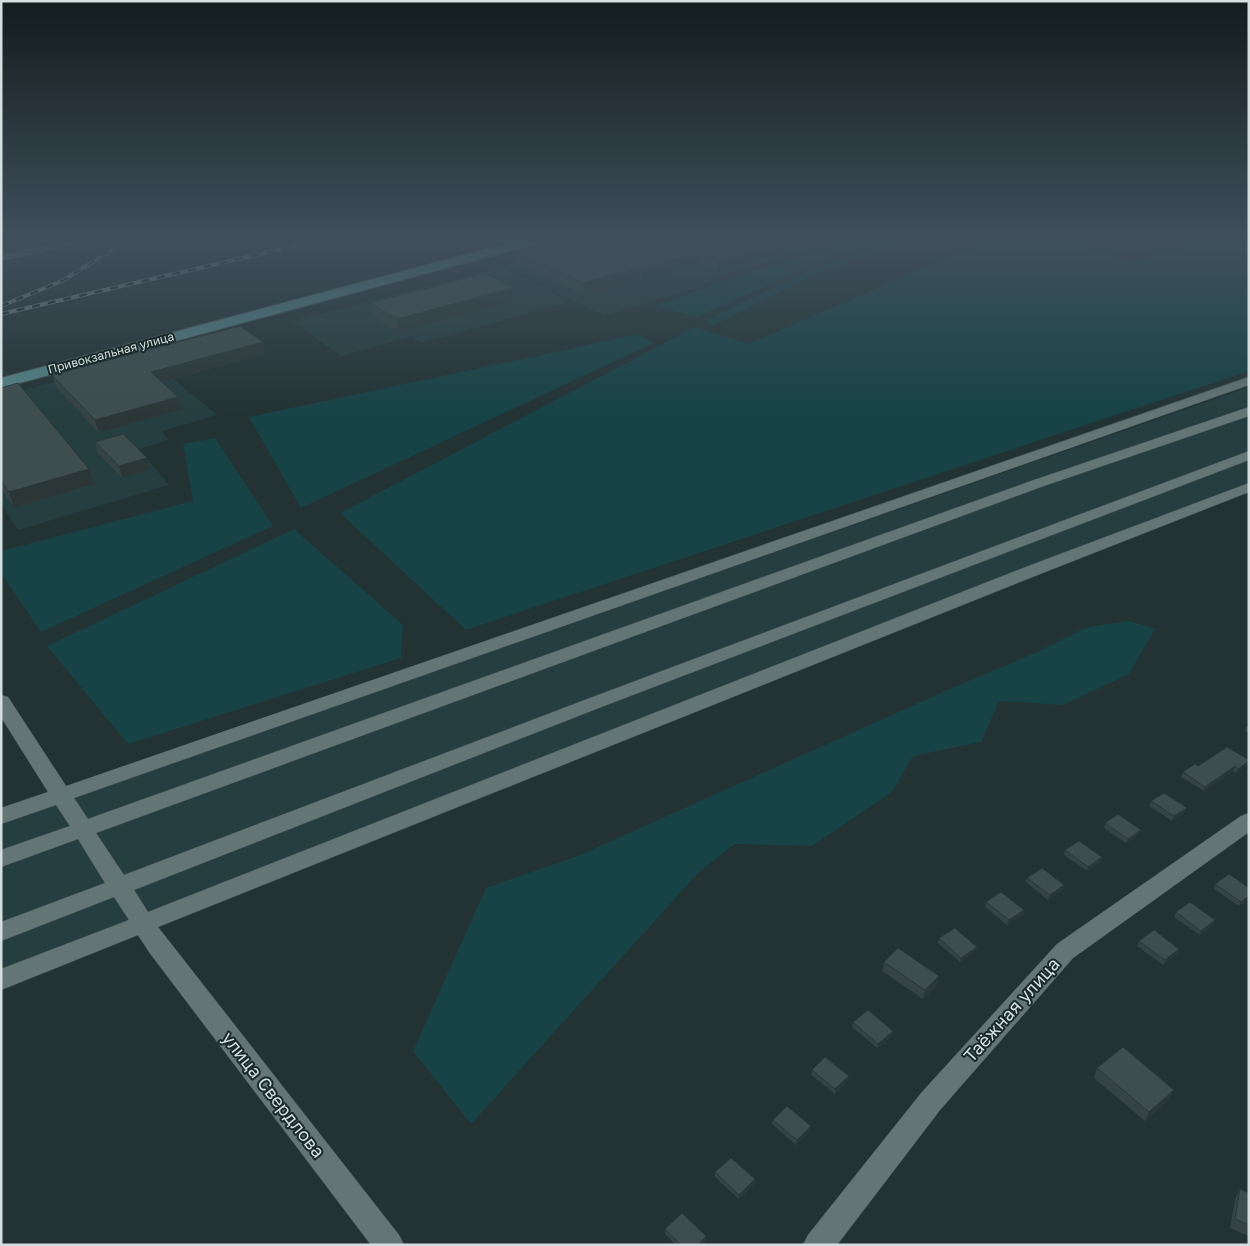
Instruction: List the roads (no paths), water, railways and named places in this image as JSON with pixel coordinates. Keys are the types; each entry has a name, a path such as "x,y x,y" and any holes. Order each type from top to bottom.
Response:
{"main road":[{"name":"Привокзальная улица","path":"1,383 322,297"}],"street":[{"path":"1,816 1249,381"},
{"path":"1,859 1036,484 1249,411"},
{"path":"1,932 596,702 1249,455"},
{"path":"1,980 150,934 1029,572 1249,487"},
{"name":"улица Свердлова","path":"1,701 150,934 389,1245"},
{"name":"Таёжная улица","path":"818,1245 931,1100 1065,951 1249,821"}],"railway":[{"path":"1,306 23,297"},
{"path":"1,314 74,297"}]}
